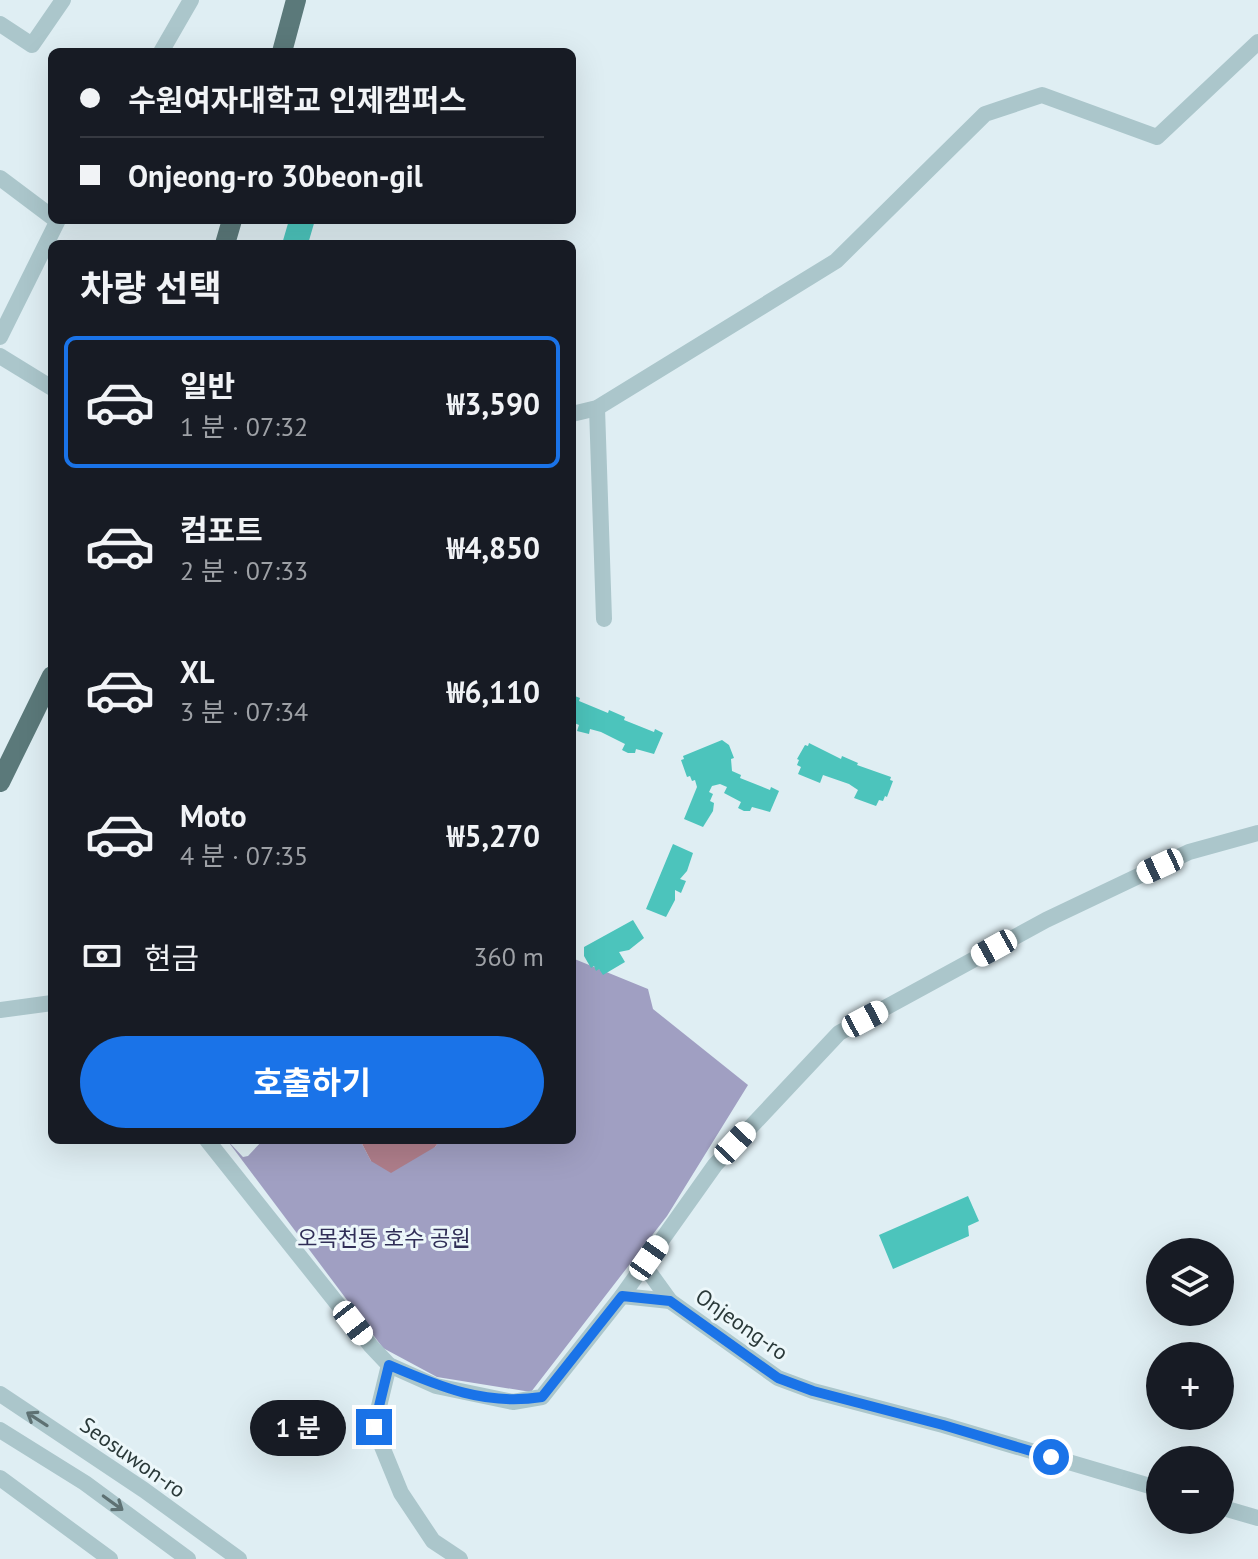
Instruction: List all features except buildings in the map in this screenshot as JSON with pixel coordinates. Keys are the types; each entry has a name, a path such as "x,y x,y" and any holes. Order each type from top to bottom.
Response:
{"main road":[{"path":"283,48 296,0"},
{"path":"0,782 48,684"}],"street":[{"path":"0,24 32,45 63,0"},
{"path":"163,48 191,0"},
{"path":"576,413 597,408 836,261 985,114 1042,95 1157,137 1258,42"},
{"path":"0,178 48,214"},
{"path":"0,337 54,224"},
{"path":"0,356 48,386"},
{"path":"597,408 604,619"},
{"path":"210,1144 389,1365 436,1386 485,1397 513,1402 542,1397 622,1296 715,1165 839,1033 1046,920 1189,852 1258,833"},
{"path":"0,1010 48,1004"},
{"path":"644,1265 670,1301"},
{"name":"Onjeong-ro","path":"622,1296 670,1301 778,1378 801,1387 1146,1485"},
{"path":"389,1365 374,1427 401,1493 433,1541 460,1559"},
{"name":"Seosuwon-ro","path":"0,1394 131,1481 239,1559"},
{"path":"0,1430 85,1483 188,1559"},
{"path":"0,1478 110,1559"},
{"path":"1234,1511 1258,1518"}],"green space":[{"name":"오목천동 호수 공원","path":"576,960 648,989 653,1009 748,1085 667,1216 531,1392 437,1377 383,1348 230,1144 243,1157 259,1144 362,1144 371,1161 437,1144 576,1144"}],"shaded area":[{"path":"362,1144 437,1144 391,1173 371,1161"}],"route":[{"path":"374,1427 389,1365 436,1386 485,1397 513,1402 542,1397 622,1296 670,1301 778,1378 813,1391 1051,1457"}]}
